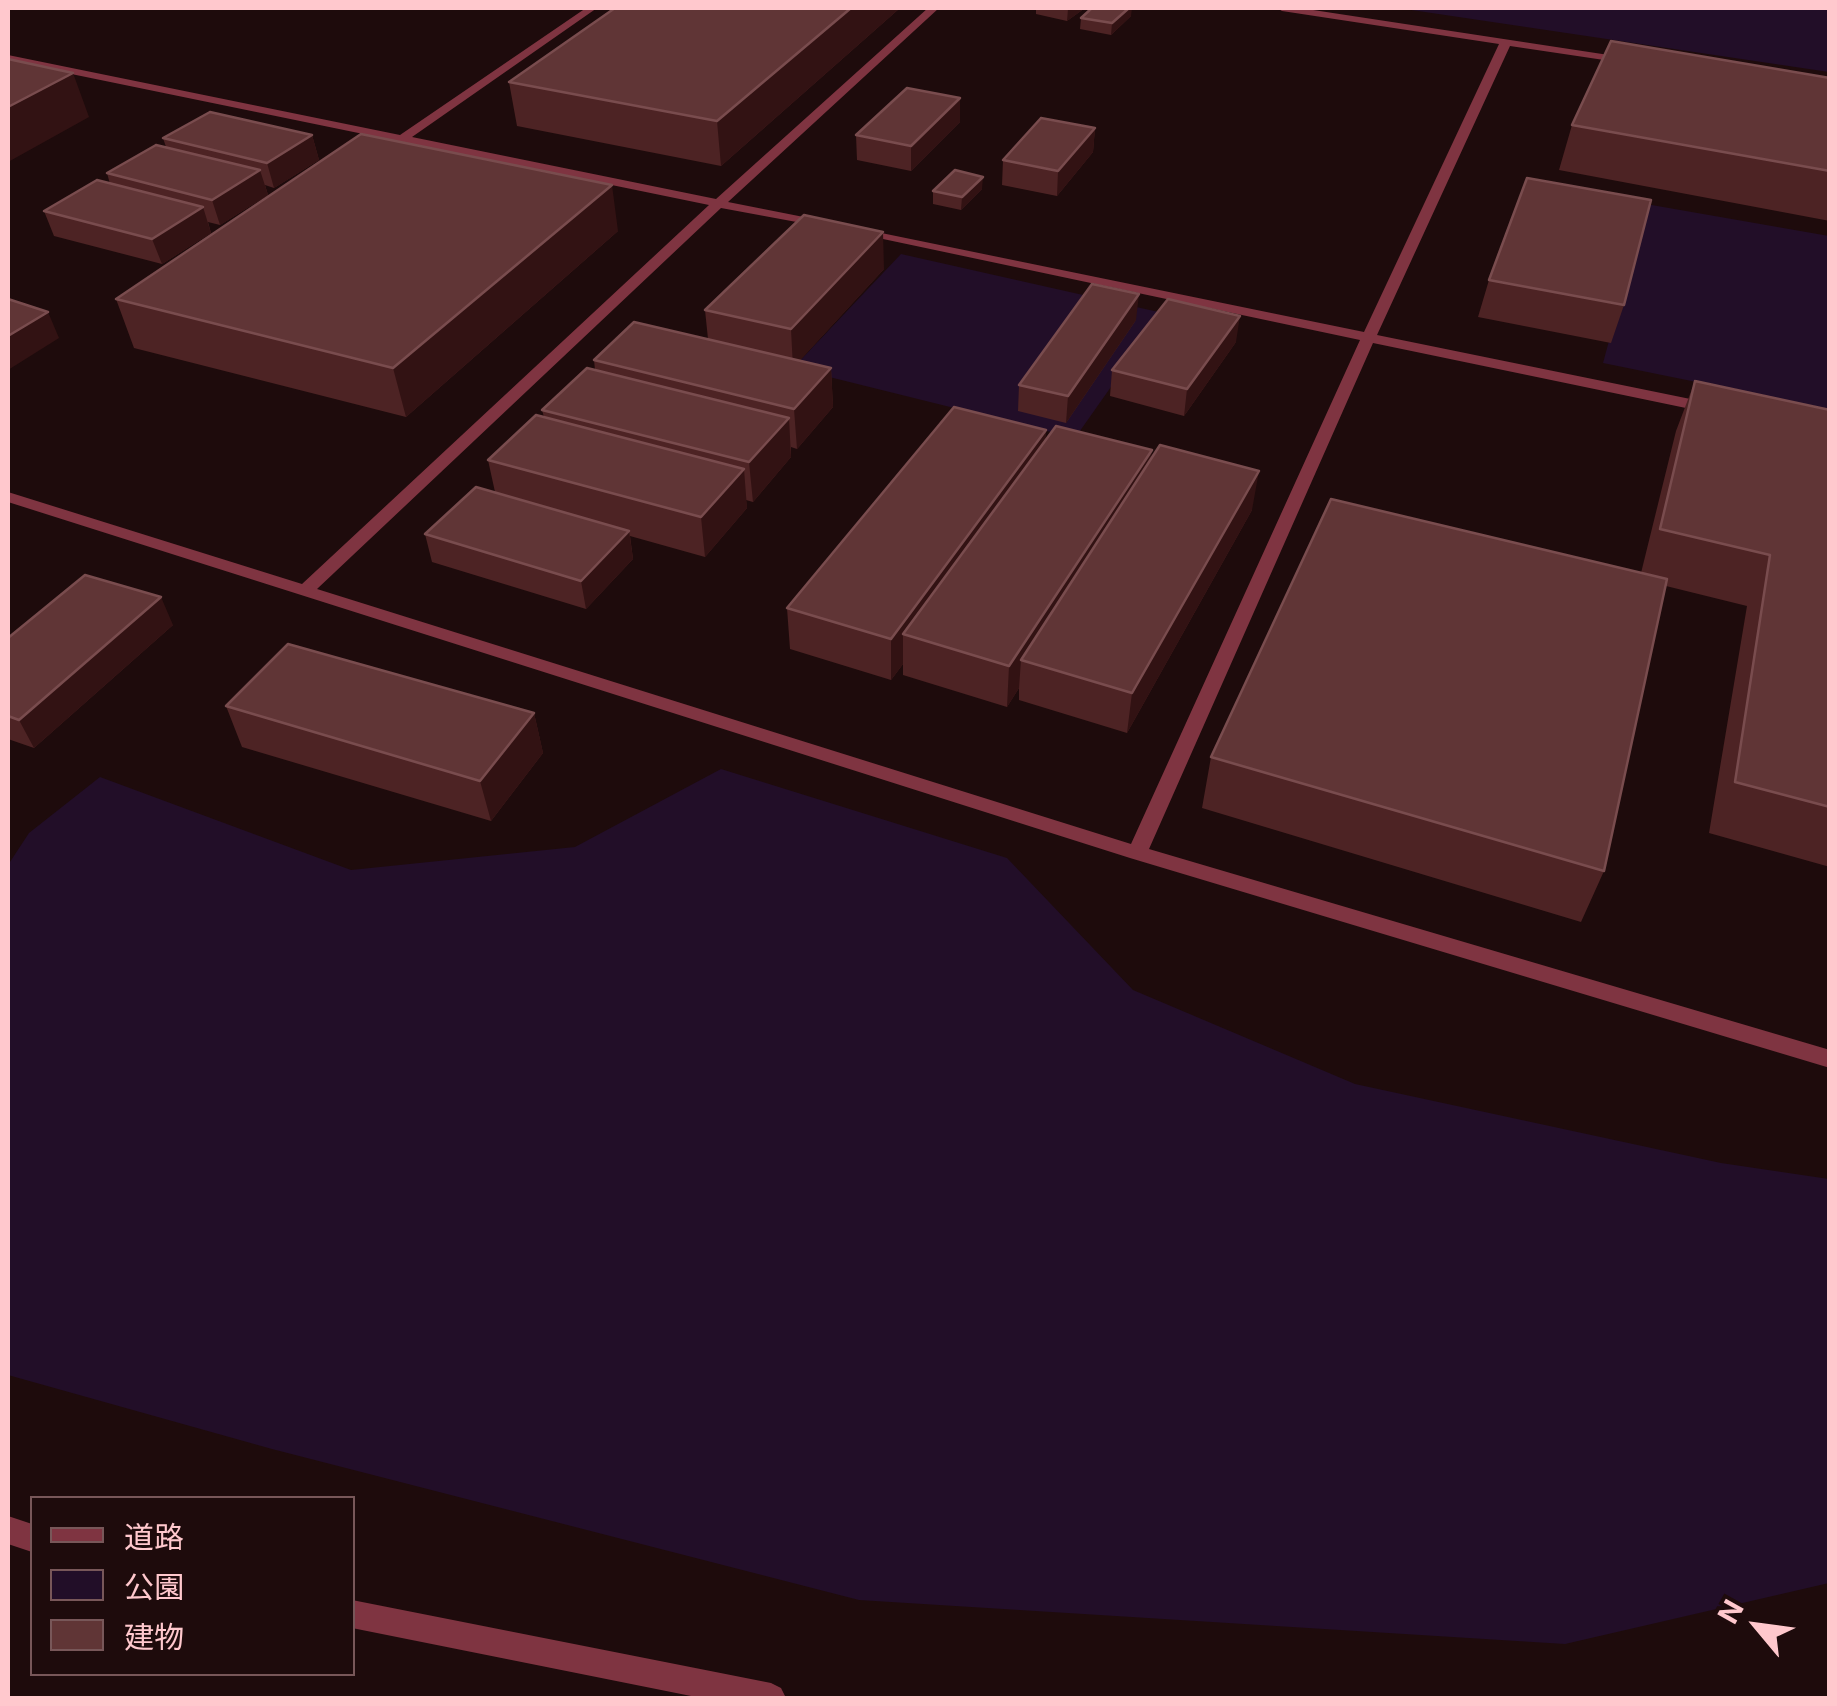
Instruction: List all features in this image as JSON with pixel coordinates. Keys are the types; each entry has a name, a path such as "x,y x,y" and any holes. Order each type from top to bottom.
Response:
{"street":[{"path":"402,138 592,8"},
{"path":"305,591 718,204 934,8"},
{"path":"1282,8 1639,62"},
{"path":"1137,853 1368,336 1506,42"},
{"path":"8,58 1734,413"},
{"path":"8,497 1137,853 1830,1059"},
{"path":"355,1615 771,1698"}],"green space":[{"path":"1398,8 1829,8 1829,72"},
{"path":"1646,204 1829,236 1829,409 1603,363"},
{"path":"901,254 1163,313 1075,438 793,368"},
{"path":"721,769 1007,858 1133,990 1355,1084 1721,1163 1829,1179 1829,1583 1565,1644 859,1600 272,1449 8,1375 8,865 29,833 100,777 351,870 575,847"}],"building":[{"path":"615,8 851,8 717,121 509,82"},
{"path":"1092,8 1129,8 1112,23 1081,18"},
{"path":"1611,41 1830,78 1830,171 1572,125"},
{"path":"8,59 73,73 8,107"},
{"path":"907,88 960,98 911,146 856,135"},
{"path":"210,112 312,135 267,163 163,138"},
{"path":"1041,118 1095,128 1058,171 1003,160"},
{"path":"361,134 612,185 393,368 116,299"},
{"path":"156,145 260,170 212,200 107,173"},
{"path":"955,170 983,177 962,197 933,191"},
{"path":"1527,178 1651,200 1624,305 1489,280"},
{"path":"97,180 203,207 152,239 44,211"},
{"path":"804,215 883,232 791,329 705,310"},
{"path":"1092,284 1139,294 1068,396 1019,385"},
{"path":"8,299 48,312 8,336"},
{"path":"1168,299 1240,316 1187,389 1112,370"},
{"path":"634,322 831,368 794,409 594,360"},
{"path":"587,368 789,418 749,462 542,410"},
{"path":"1695,381 1830,410 1830,807 1735,782 1770,555 1660,529"},
{"path":"954,407 1046,430 891,639 787,608"},
{"path":"536,415 744,469 701,517 488,460"},
{"path":"1056,426 1152,450 1009,666 903,634"},
{"path":"1160,445 1259,471 1132,693 1021,660"},
{"path":"476,487 629,531 581,581 425,534"},
{"path":"1331,499 1667,579 1604,871 1211,757"},
{"path":"85,575 161,597 19,720 8,716 8,638"},
{"path":"288,644 534,713 480,781 226,706"}]}
